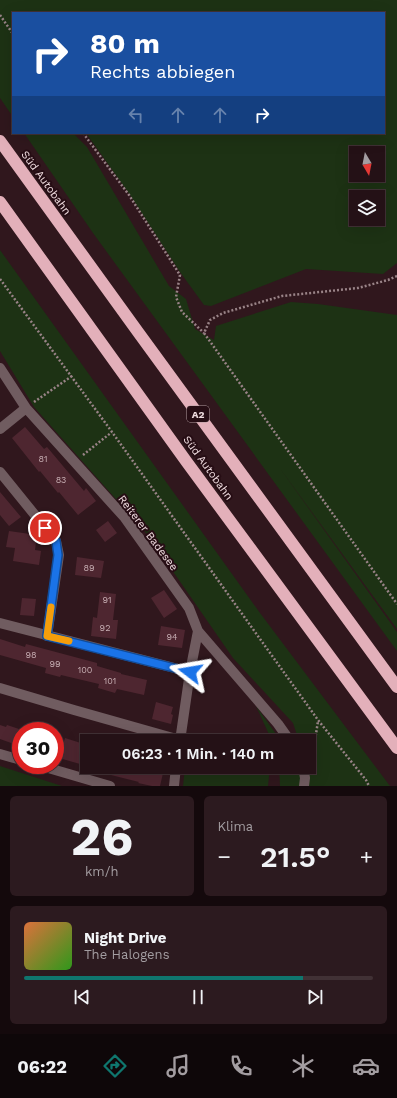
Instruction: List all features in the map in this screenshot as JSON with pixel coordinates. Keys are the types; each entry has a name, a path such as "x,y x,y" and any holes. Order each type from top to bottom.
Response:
{"highway":[{"name":"Süd Autobahn","path":"0,141 397,687"},
{"name":"Süd Autobahn","path":"0,202 186,461 397,748"}],"street":[{"name":"Reiterer Badesee","path":"0,368 26,408 125,518 189,608 198,631"},
{"path":"0,429 26,408"},
{"path":"0,472 56,541 58,555 47,636"},
{"path":"0,623 190,672"},
{"path":"181,734 198,631"},
{"path":"198,631 285,734"},
{"path":"0,688 159,734"},
{"path":"0,754 12,757"},
{"path":"64,773 110,786"},
{"path":"174,786 175,774"}],"path":[{"path":"0,15 12,33"},
{"path":"84,134 129,195 180,275 176,297 182,312 204,333 397,604"},
{"path":"204,333 210,320 223,313 282,296 358,288 397,276"},
{"path":"0,279 72,376 318,720 366,780 369,786"},
{"path":"26,408 72,376"},
{"path":"74,462 112,432"},
{"path":"305,782 314,763 314,747 318,720"}],"green space":[{"path":"0,0 397,0 397,263 383,274 306,269 211,306 204,305 87,134 385,134 385,12 12,12 12,116 0,98"},
{"path":"25,134 74,134 87,147 169,286 186,299 195,329 214,340 216,326 291,302 318,304 397,315 397,629 279,467 397,632 397,651 93,233"},
{"path":"0,250 260,613 390,786 280,786 279,774 316,774 316,734 297,734 293,723 233,658 147,534 34,407 0,351"},
{"path":"256,706 276,734 269,734"},
{"path":"0,766 12,770 12,774 25,774 62,786 0,786"},
{"path":"184,774 269,774 268,786 183,786"}],"building":[{"path":"25,427 44,449 47,447 84,491 86,488 96,501 78,515 40,471 39,472 12,438"},
{"path":"0,492 21,517 9,526 0,515"},
{"path":"108,521 117,533 105,542 96,530"},
{"path":"9,531 37,535 35,550 41,551 39,565 13,561 15,548 6,547"},
{"path":"77,557 104,561 101,578 75,575"},
{"path":"164,590 177,609 164,618 151,598"},
{"path":"100,592 116,594 113,620 118,620 116,639 91,636 93,617 97,618"},
{"path":"22,598 36,599 34,616 20,615"},
{"path":"161,626 185,630 182,648 158,645"},
{"path":"0,639 25,647 26,644 97,663 97,666 121,674 147,680 144,695 117,689 115,693 98,688 99,684 61,675 60,677 45,673 46,668 0,655"},
{"path":"156,702 173,707 171,724 152,719"},
{"path":"0,725 12,727 12,743 0,739"},
{"path":"65,738 80,743 80,764 64,759"},
{"path":"107,774 163,774 160,786 152,786 138,783 139,782"}],"slow traffic":[{"path":"51,607 47,636 69,641"}],"route":[{"path":"45,528 56,541 58,555 47,636 190,672"}]}
